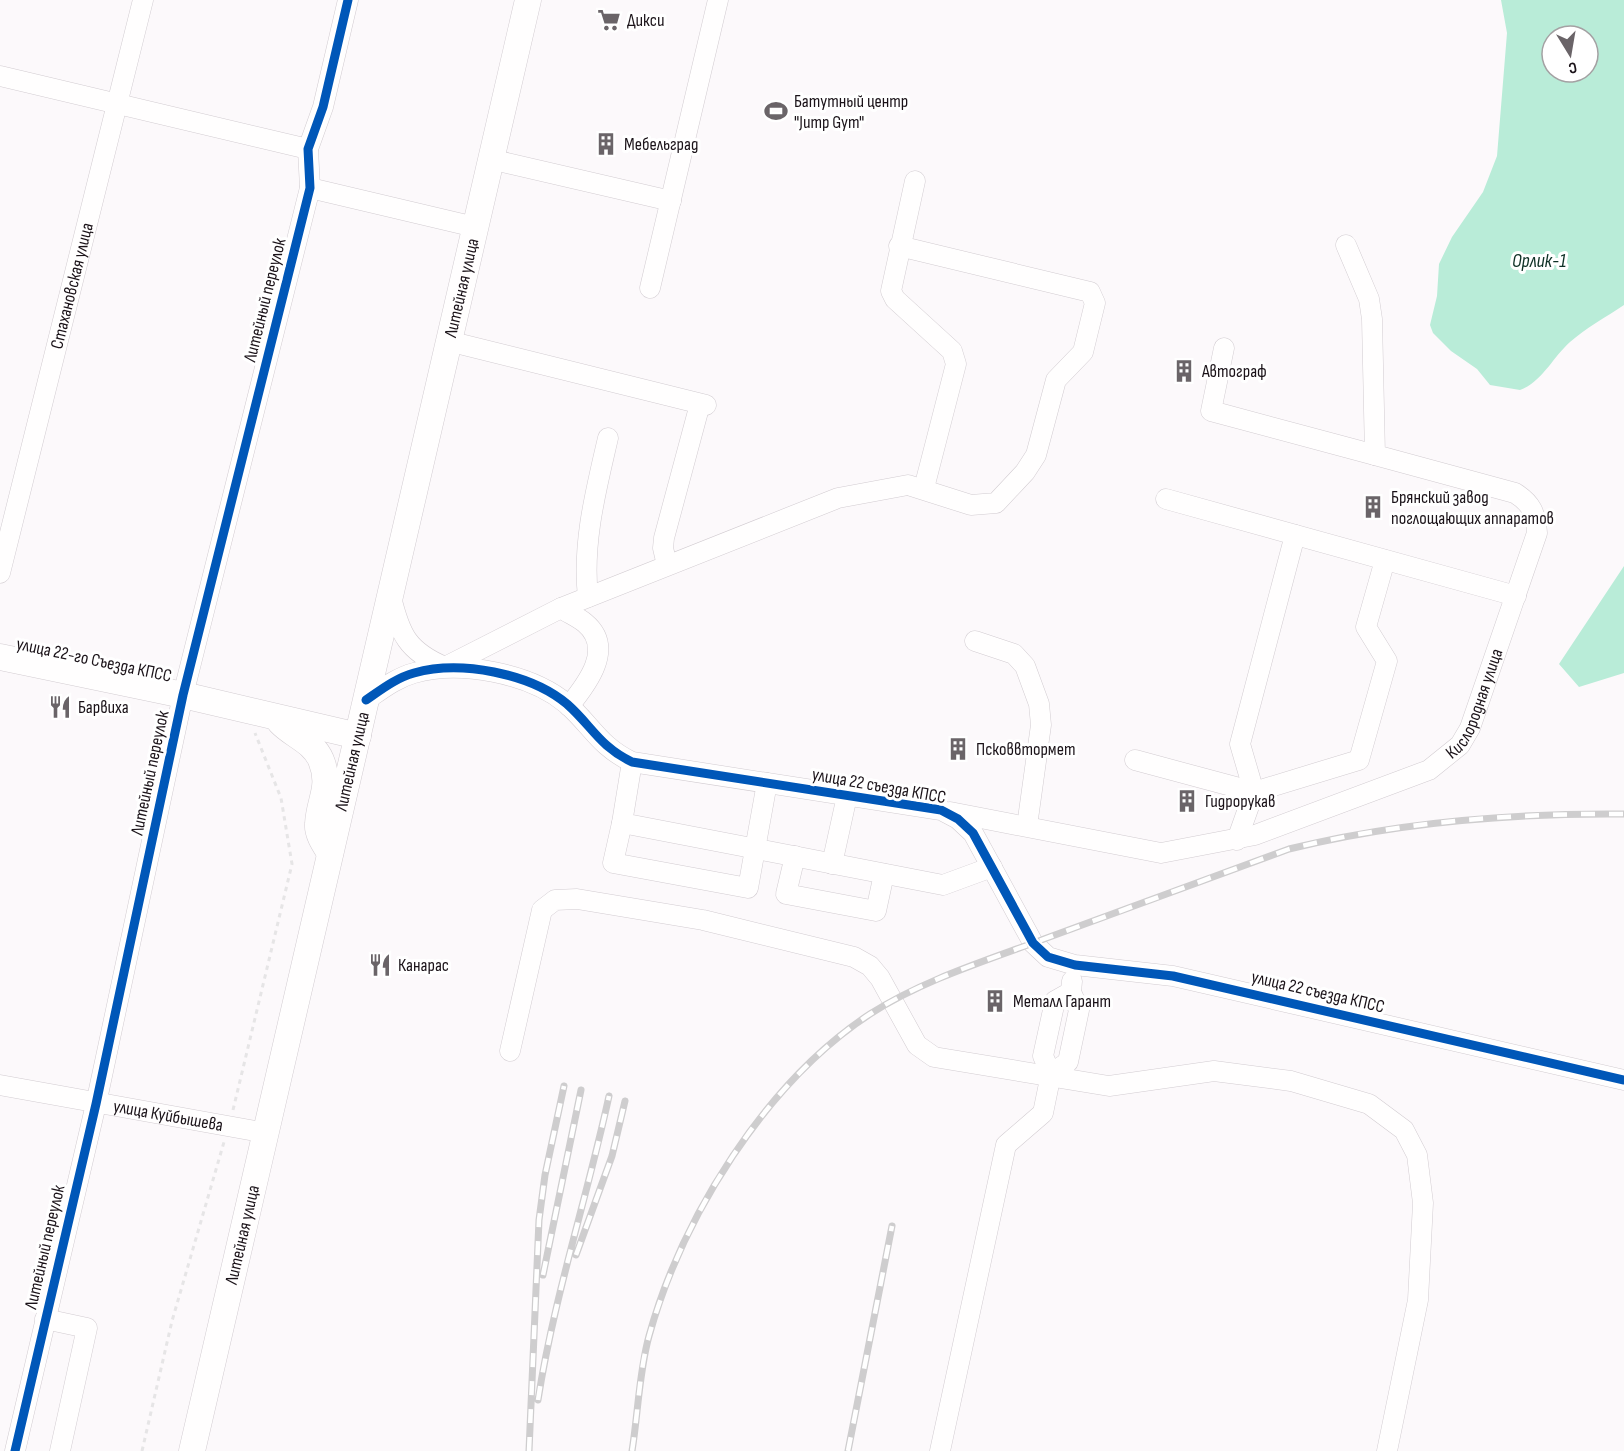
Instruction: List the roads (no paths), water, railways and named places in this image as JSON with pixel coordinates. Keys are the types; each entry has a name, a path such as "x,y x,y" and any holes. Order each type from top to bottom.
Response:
{"main road":[{"name":"Литейная улица","path":"192,1451 528,0"},
{"name":"улица 22-го Съезда КПСС","path":"0,657 183,695 358,736"},
{"path":"265,714 310,744 321,760 326,793 317,825 330,853"}],"street":[{"name":"Стахановская улица","path":"0,573 143,0"},
{"name":"Литейный переулок","path":"15,1451 96,1104 183,695 310,188 308,149 323,107 348,0"},
{"path":"650,288 718,0"},
{"path":"0,76 308,149"},
{"path":"490,159 671,201"},
{"path":"915,181 891,291 895,300 952,351 956,364 924,488"},
{"path":"310,188 475,227"},
{"path":"1224,348 1211,411 1375,455 1372,318 1369,299 1346,244"},
{"path":"391,597 404,638 425,659 444,667 561,608 838,498 900,486 924,488 971,505 996,504 1018,480 1036,455 1056,380 1083,352 1095,303 1090,292 899,246"},
{"path":"448,341 703,404 664,538 663,548 667,565"},
{"path":"588,597 586,577 590,520 608,438"},
{"name":"Кислородная улица","path":"941,810 1161,853 1237,840 1429,770 1448,757 1460,745 1470,728 1537,533 1536,519 1526,500 1515,493 1375,455"},
{"path":"1166,500 1515,596"},
{"path":"1237,840 1254,792 1240,744 1295,535"},
{"path":"1135,760 1254,792 1359,760 1387,662 1366,627 1385,560"},
{"path":"561,608 586,624 597,637 598,653 591,678 569,706"},
{"path":"975,641 1014,654 1024,666 1039,704 1041,725 1027,826"},
{"name":"улица 22 съезда КПСС","path":"366,700 392,681 414,673 444,667 528,681 552,692 569,706 602,744 632,762 941,810 966,826 992,867 1033,943 1048,957 1075,966 1173,976 1624,1080"},
{"path":"632,762 613,863 748,888 767,783"},
{"path":"832,864 847,796"},
{"path":"622,823 943,885 992,867"},
{"path":"795,856 786,894 876,911 884,874"},
{"path":"510,1051 542,910 555,900 577,899 703,920 854,957 870,966 880,978 917,1045 934,1057 1051,1074 1108,1086 1214,1071 1291,1081 1369,1104 1404,1130 1417,1155 1423,1203 1418,1300 1387,1451"},
{"path":"940,1451 1006,1144 1043,1113 1051,1074 1043,1056 1055,1001 1071,992 1075,966"},
{"name":"улица Куйбышева","path":"0,1085 266,1133"},
{"path":"45,1319 87,1328 60,1451"}],"water":[{"name":"Орлик-1","path":"1501,0 1624,0 1624,305 1576,337 1535,381 1520,390 1490,385 1477,369 1451,351 1433,333 1430,325 1437,296 1439,264 1452,237 1483,192 1497,156 1507,33"},
{"path":"1624,566 1624,673 1579,687 1559,664"}],"railway":[{"path":"632,1451 649,1336 683,1245 706,1200 733,1156 763,1114 796,1076 832,1042 870,1014 911,991 955,972 1289,849 1372,832 1455,821 1540,815 1624,814"},
{"path":"529,1451 539,1220 545,1175 564,1086"},
{"path":"543,1275 581,1090"},
{"path":"538,1400 553,1323 609,1096"},
{"path":"576,1255 612,1156 625,1101"},
{"path":"848,1451 892,1226"}],"place":[{"name":"Дикси","path":"609,20"},
{"name":"Батутный центр \"Jump Gym\"","path":"776,111"},
{"name":"Мебельград","path":"606,144"},
{"name":"Автограф","path":"1184,371"},
{"name":"Брянский завод поглощающих аппаратов","path":"1373,507"},
{"name":"Барвиха","path":"60,707"},
{"name":"Псковвтормет","path":"958,749"},
{"name":"Гидрорукав","path":"1187,801"},
{"name":"Канарас","path":"380,965"},
{"name":"Металл Гарант","path":"995,1001"}]}
